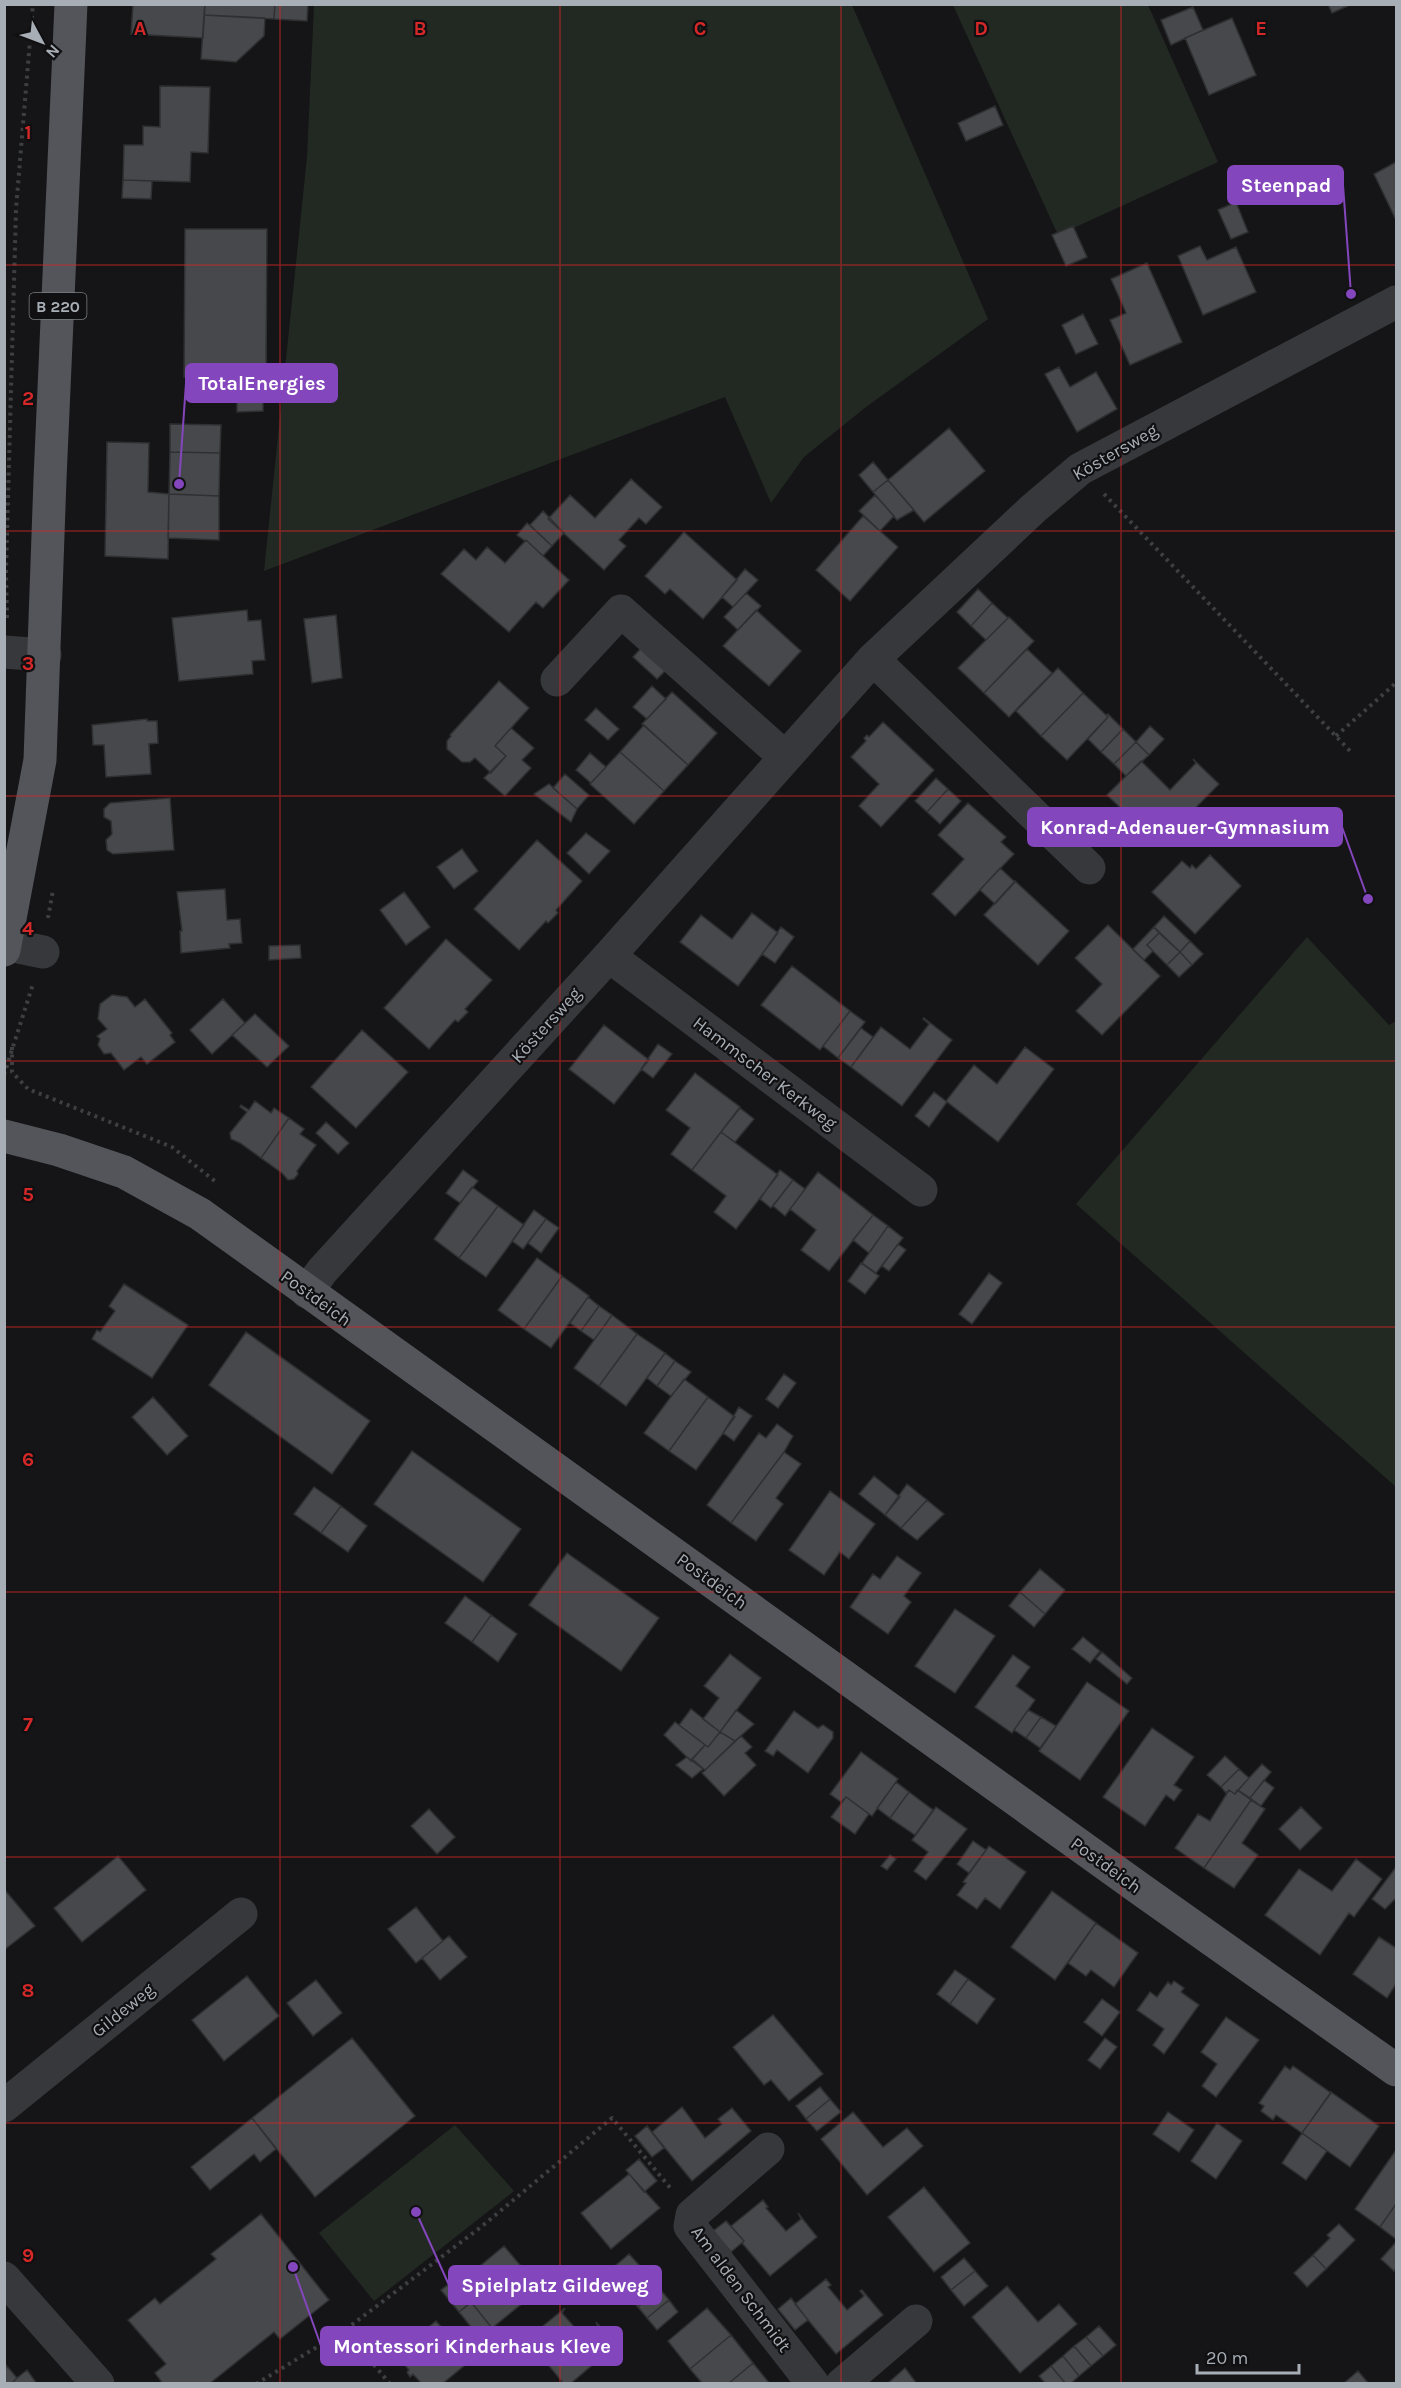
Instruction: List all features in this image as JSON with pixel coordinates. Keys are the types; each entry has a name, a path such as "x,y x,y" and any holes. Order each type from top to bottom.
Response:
{"main road":[{"name":"B 220","path":"6,936 40,759 71,4"},
{"name":"Postdeich","path":"4,1136 59,1150 124,1172 200,1214 1396,2070"}],"street":[{"name":"Köstersweg","path":"308,1292 322,1271 609,956 873,659 1034,508 1080,469 1396,302"},
{"path":"557,680 621,611 785,758"},
{"path":"6,652 45,655"},
{"path":"873,659 1089,868"},
{"path":"6,936 43,952"},
{"name":"Hammscher Kerkweg","path":"609,956 921,1190"},
{"name":"Gildeweg","path":"4,2106 241,1914"},
{"name":"Am alden Schmidt","path":"768,2149 692,2215 690,2226 813,2384"},
{"path":"4,2278 98,2384"},
{"path":"842,2384 916,2321"}],"path":[{"path":"6,652 15,209 33,4"},
{"path":"1080,469 1352,753"},
{"path":"1336,736 1396,683"},
{"path":"4,1043 12,1047 4,1075"},
{"path":"256,2384 345,2330 481,2227 612,2118 692,2215"},
{"path":"345,2330 390,2384"}],"shaded area":[{"path":"314,5 852,5 988,319 866,407 804,457 771,503 725,397 264,571 307,157"},
{"path":"953,5 1148,5 1218,162 1058,235"},
{"path":"1307,937 1389,1025 1396,1021 1396,1487 1076,1204"},
{"path":"455,2125 514,2191 374,2301 319,2233"}],"building":[{"path":"133,4 205,4 203,38 131,34"},
{"path":"205,4 275,4 274,19 204,15"},
{"path":"275,4 308,4 307,21 274,19"},
{"path":"1328,4 1352,4 1332,13"},
{"path":"1193,7 1203,30 1171,45 1161,20"},
{"path":"204,15 265,18 264,36 236,62 201,59"},
{"path":"1232,18 1256,75 1209,95 1185,38"},
{"path":"160,86 210,87 208,153 191,152 190,182 123,180 124,145 143,145 143,126 160,127"},
{"path":"995,106 1003,125 966,141 958,123"},
{"path":"1396,162 1396,220 1374,174"},
{"path":"123,180 152,181 151,199 122,198"},
{"path":"1236,202 1248,232 1231,239 1218,210"},
{"path":"1073,226 1087,257 1066,266 1052,235"},
{"path":"185,229 267,229 266,378 184,377"},
{"path":"1200,246 1207,260 1236,247 1256,292 1203,315 1178,256"},
{"path":"1147,263 1182,342 1130,365 1110,320 1126,313 1111,279"},
{"path":"1083,314 1098,344 1076,354 1062,325"},
{"path":"1059,367 1070,387 1096,372 1117,409 1077,432 1045,374"},
{"path":"237,385 263,385 263,411 237,412"},
{"path":"170,424 221,425 220,453 170,452"},
{"path":"949,428 985,471 924,522 888,480"},
{"path":"107,442 149,443 148,492 169,494 168,559 105,556"},
{"path":"170,452 220,453 219,496 169,494"},
{"path":"873,462 888,480 873,492 859,475"},
{"path":"631,479 662,507 646,524 639,518 619,540 626,546 604,570 548,519 570,495 595,518"},
{"path":"888,480 914,510 897,520 873,492"},
{"path":"169,494 219,496 219,540 168,538"},
{"path":"875,495 894,516 880,531 859,511"},
{"path":"543,511 564,533 552,546 530,525"},
{"path":"863,516 898,547 850,601 816,570"},
{"path":"527,523 552,546 543,556 517,535"},
{"path":"684,532 737,580 703,619 670,589 665,594 645,576"},
{"path":"526,540 569,580 543,608 536,602 509,632 441,574 464,549 476,560 487,547 505,563"},
{"path":"745,569 758,580 733,607 722,597"},
{"path":"978,589 992,603 971,626 957,612"},
{"path":"746,593 761,606 738,630 724,617"},
{"path":"992,603 1008,618 986,640 971,626"},
{"path":"247,610 248,621 261,620 265,660 252,661 253,674 179,681 172,618"},
{"path":"756,610 801,651 769,686 723,646"},
{"path":"336,615 342,678 312,683 304,619"},
{"path":"1009,617 1034,641 984,693 958,668"},
{"path":"644,645 669,667 657,679 633,657"},
{"path":"1027,649 1052,673 1009,717 984,693"},
{"path":"1058,668 1083,693 1041,736 1016,711"},
{"path":"499,681 529,708 495,746 506,756 491,773 475,758 470,762 462,762 447,749 447,741"},
{"path":"652,686 666,699 647,719 633,707"},
{"path":"672,692 717,733 688,765 642,724"},
{"path":"1083,693 1108,717 1067,760 1041,736"},
{"path":"596,708 619,729 608,740 585,720"},
{"path":"1108,714 1123,729 1101,752 1088,739 1108,717 1106,715"},
{"path":"147,719 147,721 157,721 158,743 149,744 151,774 106,777 104,745 93,745 92,725"},
{"path":"883,722 934,770 881,827 859,806 879,784 851,757 866,741 864,738 867,735 869,737"},
{"path":"644,725 688,765 664,791 620,752"},
{"path":"1150,726 1164,739 1149,755 1136,742"},
{"path":"511,728 534,748 522,760 531,768 505,796 484,778 506,756 495,746"},
{"path":"1123,729 1136,742 1114,764 1101,752"},
{"path":"1136,742 1149,755 1126,776 1114,764"},
{"path":"620,752 664,791 634,824 590,784"},
{"path":"590,753 606,767 591,783 576,770"},
{"path":"1193,759 1219,784 1159,845 1107,795 1141,761 1170,790 1196,763"},
{"path":"565,774 589,795 577,809 553,788"},
{"path":"936,778 948,789 927,812 915,801"},
{"path":"549,784 577,809 571,822 534,794"},
{"path":"948,789 961,801 940,824 927,812"},
{"path":"170,798 174,850 113,854 107,850 106,840 112,834 111,821 104,817 104,809 110,803"},
{"path":"968,803 1006,837 1001,842 1014,854 955,916 932,894 964,859 938,835"},
{"path":"586,833 610,851 589,874 567,853"},
{"path":"537,840 582,881 556,910 558,913 548,923 546,921 519,950 474,909"},
{"path":"462,849 478,871 454,889 437,867"},
{"path":"1210,855 1241,886 1195,934 1152,892 1182,861 1190,868 1192,865 1196,869"},
{"path":"1000,868 1015,882 995,904 980,890"},
{"path":"1015,881 1069,931 1038,965 984,915"},
{"path":"225,889 227,920 240,919 242,943 229,944 230,948 181,953 180,931 182,931 177,892"},
{"path":"404,892 430,927 406,945 380,910"},
{"path":"752,913 778,933 738,986 680,942 701,915 732,939"},
{"path":"1164,916 1190,941 1180,952 1154,927"},
{"path":"1108,925 1160,976 1102,1035 1076,1011 1102,984 1075,958"},
{"path":"781,927 794,937 775,963 762,954"},
{"path":"1154,927 1159,933 1147,945 1153,951 1144,960 1133,949"},
{"path":"1159,933 1180,952 1167,965 1147,945"},
{"path":"446,939 492,980 465,1009 468,1012 458,1022 455,1020 429,1049 384,1008"},
{"path":"1190,941 1203,954 1192,965 1180,952"},
{"path":"300,945 301,958 269,960 269,946"},
{"path":"1180,952 1192,965 1179,977 1167,965"},
{"path":"792,966 850,1011 820,1050 761,1005"},
{"path":"112,995 127,997 135,1007 145,999 172,1033 170,1035 175,1042 147,1064 141,1057 124,1070 111,1053 104,1054 98,1045 100,1039 97,1036 107,1029 98,1019 100,1004"},
{"path":"223,999 245,1023 212,1054 190,1030"},
{"path":"850,1011 865,1022 838,1058 823,1046"},
{"path":"255,1014 289,1046 267,1067 232,1035"},
{"path":"924,1018 952,1040 902,1106 851,1067 881,1027 910,1049 929,1024"},
{"path":"604,1025 649,1060 614,1104 569,1069"},
{"path":"861,1028 873,1037 851,1067 838,1058"},
{"path":"362,1030 408,1072 356,1128 311,1087"},
{"path":"658,1044 672,1054 653,1078 641,1069"},
{"path":"1025,1047 1054,1069 998,1142 946,1101 974,1065 997,1084"},
{"path":"695,1073 740,1107 692,1170 671,1154 690,1128 666,1110"},
{"path":"934,1092 947,1102 929,1127 915,1116"},
{"path":"255,1101 271,1113 274,1108 289,1118 261,1158 231,1139 230,1133 247,1112 240,1107 241,1105 249,1110"},
{"path":"740,1108 754,1119 735,1142 721,1132"},
{"path":"289,1118 304,1129 300,1134 316,1145 297,1171 298,1174 294,1179 288,1180 261,1158"},
{"path":"326,1122 349,1143 338,1154 316,1133"},
{"path":"721,1132 778,1175 736,1229 714,1212 726,1196 692,1170"},
{"path":"463,1170 478,1181 460,1203 446,1193"},
{"path":"780,1170 793,1180 771,1208 760,1199"},
{"path":"818,1172 873,1215 829,1271 801,1250 816,1230 790,1209"},
{"path":"793,1180 805,1189 785,1216 773,1206"},
{"path":"472,1187 498,1206 459,1258 434,1239"},
{"path":"498,1206 524,1225 486,1277 459,1258"},
{"path":"534,1210 546,1219 523,1249 512,1241"},
{"path":"873,1215 888,1226 869,1253 853,1240"},
{"path":"546,1219 559,1228 541,1253 528,1243"},
{"path":"888,1226 903,1238 876,1273 862,1263"},
{"path":"898,1244 906,1250 889,1271 882,1266"},
{"path":"537,1258 562,1276 524,1329 498,1310"},
{"path":"861,1263 879,1276 865,1294 848,1281"},
{"path":"989,1273 1002,1283 972,1324 959,1314"},
{"path":"562,1276 589,1296 551,1348 524,1329"},
{"path":"124,1284 188,1325 152,1378 92,1339 97,1330 100,1332 115,1311 109,1306"},
{"path":"588,1297 599,1306 581,1331 570,1323"},
{"path":"599,1306 612,1315 594,1340 581,1331"},
{"path":"612,1315 637,1334 599,1386 574,1368"},
{"path":"246,1332 370,1421 332,1474 209,1385"},
{"path":"637,1334 665,1353 626,1406 599,1386"},
{"path":"665,1353 675,1361 657,1386 647,1378"},
{"path":"675,1361 691,1372 671,1396 657,1386"},
{"path":"784,1374 796,1383 778,1408 766,1399"},
{"path":"684,1379 708,1397 669,1451 644,1433"},
{"path":"153,1397 188,1436 167,1455 132,1417"},
{"path":"708,1397 735,1417 696,1470 669,1451"},
{"path":"739,1407 752,1416 734,1441 723,1433"},
{"path":"777,1424 793,1436 784,1452 731,1523 707,1505 759,1433 766,1438"},
{"path":"412,1451 521,1529 483,1582 374,1504"},
{"path":"784,1452 801,1464 776,1498 783,1504 756,1541 731,1523"},
{"path":"874,1476 900,1497 885,1515 859,1494"},
{"path":"907,1484 927,1500 901,1528 885,1515"},
{"path":"314,1487 341,1506 321,1533 294,1514"},
{"path":"830,1491 875,1524 849,1559 840,1552 824,1575 789,1550"},
{"path":"927,1500 944,1514 917,1540 901,1528"},
{"path":"341,1506 367,1526 348,1552 321,1533"},
{"path":"567,1553 659,1618 621,1671 529,1605"},
{"path":"897,1556 921,1573 904,1596 911,1602 888,1634 850,1607 873,1574 880,1579"},
{"path":"1040,1569 1065,1590 1045,1614 1020,1592"},
{"path":"1020,1592 1045,1614 1034,1627 1009,1606"},
{"path":"465,1596 491,1615 472,1642 445,1623"},
{"path":"955,1609 995,1636 955,1693 915,1666"},
{"path":"491,1615 517,1634 498,1662 472,1642"},
{"path":"1083,1637 1100,1651 1090,1663 1072,1649"},
{"path":"1102,1652 1132,1678 1127,1684 1096,1659"},
{"path":"730,1654 761,1678 720,1732 703,1719 719,1698 704,1686"},
{"path":"1013,1655 1030,1667 1016,1686 1035,1700 1012,1733 975,1707"},
{"path":"1087,1682 1129,1711 1080,1780 1039,1751"},
{"path":"691,1709 720,1732 708,1747 679,1725"},
{"path":"736,1710 754,1724 735,1741 720,1732"},
{"path":"1028,1710 1041,1717 1026,1738 1014,1730"},
{"path":"794,1711 818,1728 823,1725 833,1732 833,1738 808,1773 777,1750 773,1756 765,1751"},
{"path":"1041,1717 1056,1726 1040,1748 1026,1738"},
{"path":"675,1722 705,1745 691,1761 664,1735"},
{"path":"1152,1728 1194,1757 1174,1785 1182,1790 1174,1801 1166,1795 1145,1826 1103,1797"},
{"path":"720,1732 735,1741 705,1770 692,1759 705,1745 708,1747"},
{"path":"741,1736 752,1747 745,1753 756,1765 724,1796 702,1773"},
{"path":"861,1752 898,1779 872,1816 846,1797 841,1802 830,1794"},
{"path":"1225,1756 1239,1769 1221,1787 1207,1775"},
{"path":"687,1757 703,1769 692,1778 676,1765"},
{"path":"1262,1764 1271,1772 1250,1798 1238,1790"},
{"path":"1239,1769 1249,1778 1235,1794 1229,1790 1226,1793 1221,1787"},
{"path":"1264,1780 1274,1788 1261,1806 1250,1798"},
{"path":"896,1782 909,1792 890,1818 877,1808"},
{"path":"1229,1790 1235,1794 1237,1790 1251,1800 1204,1868 1175,1848 1198,1814 1210,1821"},
{"path":"909,1792 933,1810 915,1835 890,1818"},
{"path":"846,1797 869,1814 855,1834 831,1817"},
{"path":"1251,1800 1265,1809 1242,1843 1258,1855 1234,1888 1204,1868"},
{"path":"936,1807 967,1829 926,1880 914,1871 928,1852 912,1840"},
{"path":"1301,1807 1322,1828 1300,1850 1279,1829"},
{"path":"429,1809 455,1837 437,1854 411,1826"},
{"path":"973,1841 986,1850 969,1873 957,1864"},
{"path":"989,1846 1026,1872 1000,1909 985,1898 977,1909 957,1895 966,1883 963,1882"},
{"path":"890,1855 896,1859 887,1870 881,1866"},
{"path":"118,1856 146,1890 82,1942 54,1908"},
{"path":"1356,1859 1382,1879 1354,1917 1349,1913 1320,1955 1265,1915 1299,1869 1332,1891"},
{"path":"1396,1867 1396,1898 1385,1909 1372,1899"},
{"path":"4,1889 35,1926 4,1950"},
{"path":"1052,1891 1096,1923 1055,1980 1011,1947"},
{"path":"416,1907 443,1941 416,1963 388,1929"},
{"path":"1096,1923 1138,1953 1114,1987 1091,1970 1086,1976 1068,1963"},
{"path":"449,1936 467,1957 440,1980 422,1958"},
{"path":"1379,1937 1396,1948 1396,1984 1387,1998 1353,1974"},
{"path":"955,1970 968,1979 950,2004 937,1994"},
{"path":"247,1976 279,2016 224,2061 192,2020"},
{"path":"968,1979 995,1999 977,2024 950,2004"},
{"path":"316,1980 342,2013 313,2036 287,2003"},
{"path":"1174,1981 1184,1988 1181,1992 1199,2005 1164,2054 1153,2045 1164,2029 1137,2010 1150,1992 1157,1997 1168,1982 1171,1985"},
{"path":"1102,1999 1120,2012 1102,2036 1084,2022"},
{"path":"773,2015 823,2074 789,2101 771,2080 764,2085 733,2047"},
{"path":"1226,2017 1259,2040 1216,2097 1202,2086 1217,2064 1201,2052"},
{"path":"352,2038 415,2116 315,2197 252,2118"},
{"path":"1105,2038 1117,2047 1100,2069 1088,2060"},
{"path":"1285,2066 1290,2070 1293,2066 1331,2093 1302,2133 1276,2115 1273,2120 1261,2111 1264,2106 1259,2103"},
{"path":"820,2087 830,2099 806,2119 796,2106"},
{"path":"1331,2092 1379,2126 1350,2167 1302,2133"},
{"path":"830,2099 841,2112 817,2131 806,2119"},
{"path":"682,2107 705,2138 722,2124 718,2119 732,2108 751,2131 692,2181 652,2132"},
{"path":"853,2112 883,2147 907,2128 923,2146 867,2195 821,2139"},
{"path":"1168,2112 1194,2130 1179,2152 1153,2134"},
{"path":"252,2118 276,2149 260,2162 254,2154 210,2190 191,2167"},
{"path":"1217,2123 1242,2141 1216,2179 1191,2161"},
{"path":"647,2126 664,2148 652,2157 635,2136"},
{"path":"1302,2133 1327,2151 1306,2180 1282,2163"},
{"path":"1396,2150 1396,2204 1380,2227 1355,2209"},
{"path":"639,2159 657,2181 644,2192 626,2170"},
{"path":"629,2174 660,2208 611,2249 581,2213"},
{"path":"924,2187 970,2243 934,2272 888,2217"},
{"path":"763,2200 768,2207 766,2208 786,2231 801,2219 798,2213 817,2237 770,2276 731,2226"},
{"path":"1396,2204 1396,2239 1380,2227"},
{"path":"261,2214 329,2300 280,2339 274,2332 209,2384 163,2384 155,2373 166,2364 128,2320 155,2298 160,2304 216,2259 211,2254"},
{"path":"726,2221 744,2241 731,2252 713,2231"},
{"path":"1339,2224 1355,2240 1326,2269 1313,2255 1330,2238 1327,2235"},
{"path":"1396,2242 1396,2268 1394,2271 1381,2259"},
{"path":"504,2246 540,2289 492,2328 471,2302 476,2298 462,2281"},
{"path":"629,2254 639,2265 618,2283 608,2272"},
{"path":"1313,2255 1326,2269 1307,2287 1294,2273"},
{"path":"964,2258 975,2271 951,2290 941,2277"},
{"path":"639,2265 649,2277 627,2295 618,2283"},
{"path":"975,2271 988,2286 964,2306 951,2290"},
{"path":"649,2277 659,2288 638,2307 627,2295"},
{"path":"826,2279 831,2285 828,2287 847,2310 864,2296 860,2291 862,2290 883,2315 836,2354 795,2304"},
{"path":"454,2280 472,2302 459,2312 441,2290"},
{"path":"1007,2286 1038,2322 1059,2304 1077,2324 1020,2373 972,2317"},
{"path":"659,2288 669,2300 647,2318 638,2307"},
{"path":"791,2298 808,2320 795,2330 778,2309"},
{"path":"669,2300 678,2312 657,2330 647,2318"},
{"path":"471,2302 492,2328 480,2338 459,2312"},
{"path":"565,2308 562,2313 584,2338 598,2327 596,2322 616,2345 570,2384 564,2384 527,2339"},
{"path":"707,2308 731,2335 690,2369 668,2341"},
{"path":"436,2321 470,2361 442,2384 422,2384 413,2374 410,2377 407,2372 409,2370 390,2347 412,2328 418,2336"},
{"path":"1099,2326 1116,2345 1103,2356 1086,2337"},
{"path":"731,2335 753,2363 728,2384 703,2384 690,2369"},
{"path":"1086,2337 1103,2356 1091,2366 1074,2346"},
{"path":"1074,2346 1091,2366 1079,2376 1063,2356"},
{"path":"1063,2356 1079,2376 1070,2384 1066,2384 1051,2366"},
{"path":"753,2363 770,2384 728,2384"},
{"path":"6,2365 17,2378 11,2384 4,2384"},
{"path":"1051,2366 1066,2384 1046,2384 1039,2376"},
{"path":"905,2368 917,2384 887,2384"},
{"path":"27,2370 37,2384 11,2384 17,2378"},
{"path":"1358,2371 1369,2384 1343,2384"}],"place":[{"name":"Steenpad","path":"1351,294"},
{"name":"TotalEnergies","path":"179,484"},
{"name":"Konrad-Adenauer-Gymnasium","path":"1368,899"},
{"name":"Spielplatz Gildeweg","path":"416,2212"},
{"name":"Montessori Kinderhaus Kleve","path":"293,2267"}]}
